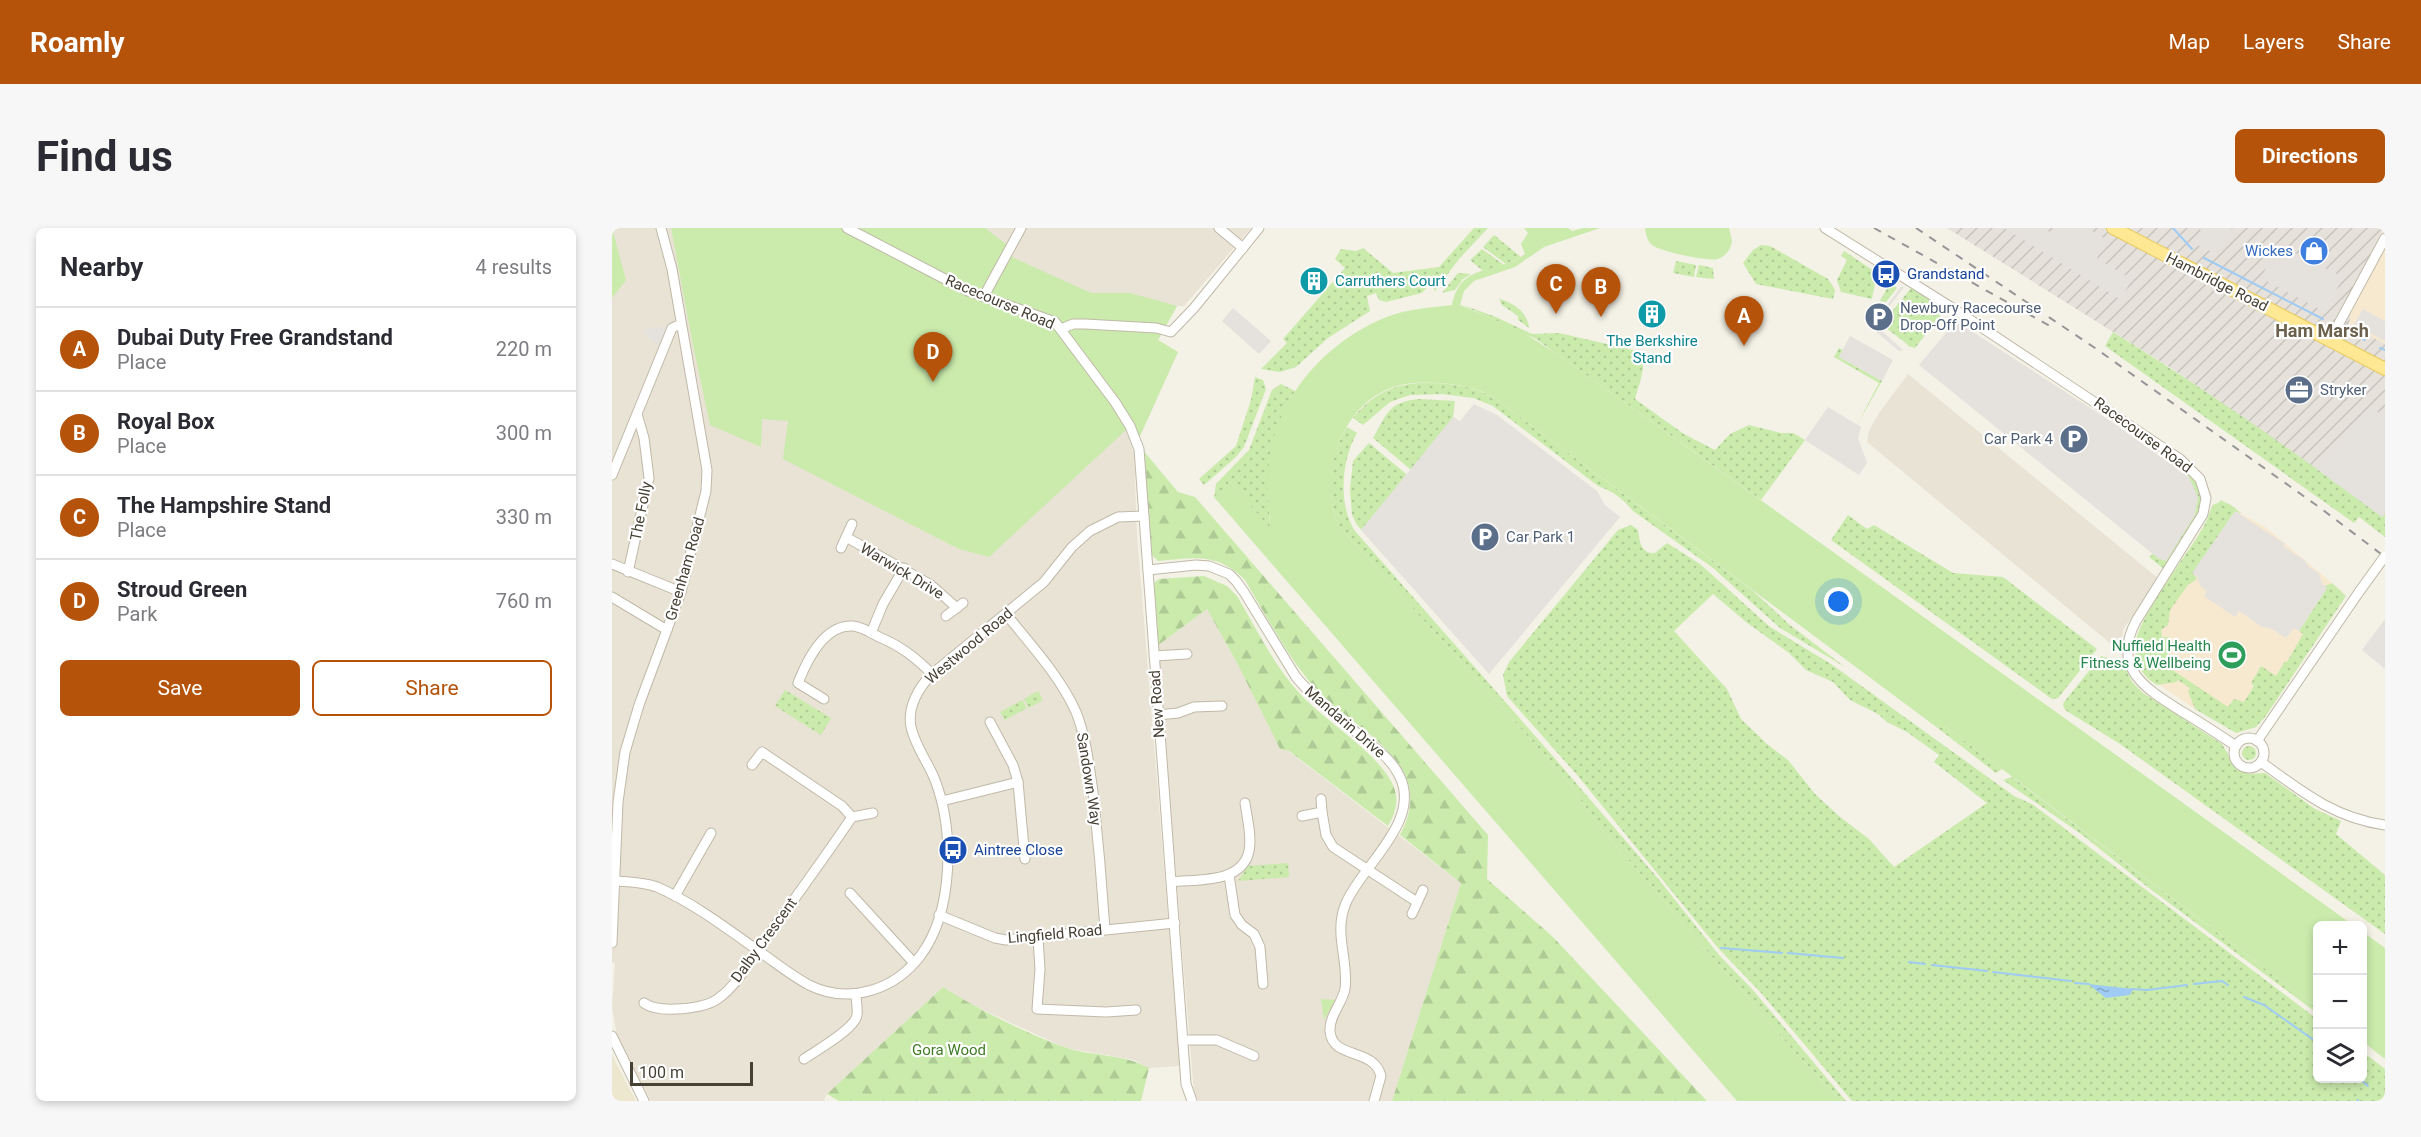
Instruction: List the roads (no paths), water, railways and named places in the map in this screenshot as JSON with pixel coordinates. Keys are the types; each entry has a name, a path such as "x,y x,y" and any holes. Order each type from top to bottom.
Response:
{"main road":[{"name":"Hambridge Road","path":"2113,228 2385,369"}],"street":[{"name":"Greenham Road","path":"612,943 618,802 625,752 639,705 681,592 706,491 707,470 672,269 661,228"},
{"name":"Racecourse Road","path":"847,228 968,291 1052,321 1061,329 1073,324 1084,324 1156,328 1171,332 1259,228"},
{"path":"984,296 1021,228"},
{"path":"1219,228 1243,248"},
{"name":"Racecourse Road","path":"1825,228 2104,406 2180,459 2196,473 2206,498 2203,514 2136,621 2131,632 2127,654 2136,677 2150,691 2236,746"},
{"path":"2330,340 2385,238"},
{"path":"612,475 672,328 681,324"},
{"name":"New Road","path":"1061,329 1130,426 1139,449 1186,1084 1192,1101"},
{"name":"The Folly","path":"628,572 649,478 644,438 637,414"},
{"name":"Westwood Road","path":"616,881 645,884 675,896 815,988 842,995 856,995 892,982 914,963 929,942 939,915 948,860 948,837 942,801 910,725 914,699 923,683 932,674 1044,582 1072,547 1089,531 1118,518 1144,516"},
{"name":"Warwick Drive","path":"841,548 852,524"},
{"name":"Warwick Drive","path":"846,537 904,568 960,605 946,616"},
{"path":"2257,741 2385,556"},
{"path":"612,564 681,592"},
{"name":"Mandarin Drive","path":"1148,570 1196,565 1209,566 1229,574 1240,587 1296,677 1308,691 1393,765 1401,781 1404,804 1398,824 1345,904 1340,936 1345,987 1341,1003 1330,1022 1330,1034 1341,1049 1369,1059 1375,1064 1381,1076 1374,1101"},
{"path":"871,633 883,604 904,568"},
{"path":"612,597 667,630"},
{"name":"Sandown Way","path":"1006,614 1064,691 1081,727 1088,757 1096,814 1105,929"},
{"path":"824,699 798,683 803,670 823,639 842,628 855,626 909,652 932,674"},
{"path":"1154,656 1187,654"},
{"path":"1158,715 1178,713 1194,707 1222,706"},
{"path":"990,722 1013,765 1018,782 1025,859"},
{"path":"2244,739 2257,741 2263,748 2261,762 2249,768 2241,765 2235,758 2236,746 2244,739"},
{"path":"752,765 762,752 842,806 852,817 873,813"},
{"path":"2261,762 2328,808 2354,819 2385,825"},
{"path":"942,801 1018,782"},
{"path":"1321,799 1329,842 1338,851 1417,902"},
{"path":"1172,882 1229,875 1242,865 1249,851 1245,803"},
{"path":"1302,816 1322,812"},
{"name":"Dalby Crescent","path":"644,1003 649,1006 678,1009 698,1007 718,999 745,968 852,817"},
{"path":"675,896 711,833"},
{"path":"1229,875 1235,915 1242,925 1254,934 1260,947 1263,984"},
{"path":"1412,914 1423,890"},
{"path":"850,892 914,963"},
{"name":"Lingfield Road","path":"939,915 995,938 1006,940 1175,924"},
{"path":"1038,938 1040,969 1033,1009 1106,1012 1136,1010"},
{"path":"804,1059 840,1034 857,1017 856,995"},
{"path":"612,1036 644,1101"},
{"path":"1183,1040 1217,1040 1254,1056"},
{"path":"808,1042 815,1051"}],"water":[{"path":"2088,984 2133,989 2130,995 2106,998"}],"waterway":[{"path":"2173,228 2192,249"},
{"path":"2204,258 2323,319"},
{"path":"2350,332 2365,340"},
{"path":"2380,348 2385,350"},
{"path":"1721,948 1782,953"},
{"path":"1788,953 1843,958"},
{"path":"1909,962 1925,964"},
{"path":"1932,965 1987,971"},
{"path":"1993,972 2071,981"},
{"path":"2194,984 2222,981 2228,985"},
{"path":"2075,983 2089,984"},
{"path":"2131,989 2147,990 2187,985"},
{"path":"2244,997 2264,1005 2313,1039"},
{"path":"2365,1083 2368,1086"}],"railway":[{"path":"1874,228 2050,326"},
{"path":"1916,228 2095,348 2319,507 2385,557"}],"place":[{"name":"Wickes","path":"2314,251"},
{"name":"Grandstand","path":"1886,274"},
{"name":"Carruthers Court","path":"1314,281"},
{"name":"The Hampshire Stand","path":"1556,314"},
{"name":"The Berkshire Stand","path":"1652,314"},
{"name":"Royal Box","path":"1601,317"},
{"name":"Newbury Racecourse Drop-Off Point","path":"1879,317"},
{"name":"Dubai Duty Free Grandstand","path":"1744,346"},
{"name":"Stroud Green","path":"933,382"},
{"name":"Stryker","path":"2299,390"},
{"name":"Car Park 4","path":"2074,439"},
{"name":"Car Park 1","path":"1485,537"},
{"name":"Nuffield Health Fitness & Wellbeing","path":"2232,655"},
{"name":"Aintree Close","path":"953,850"}],"district":[{"name":"Ham Marsh","path":"2322,331"}],"park label":[{"name":"Gora Wood","path":"949,1050"}]}
